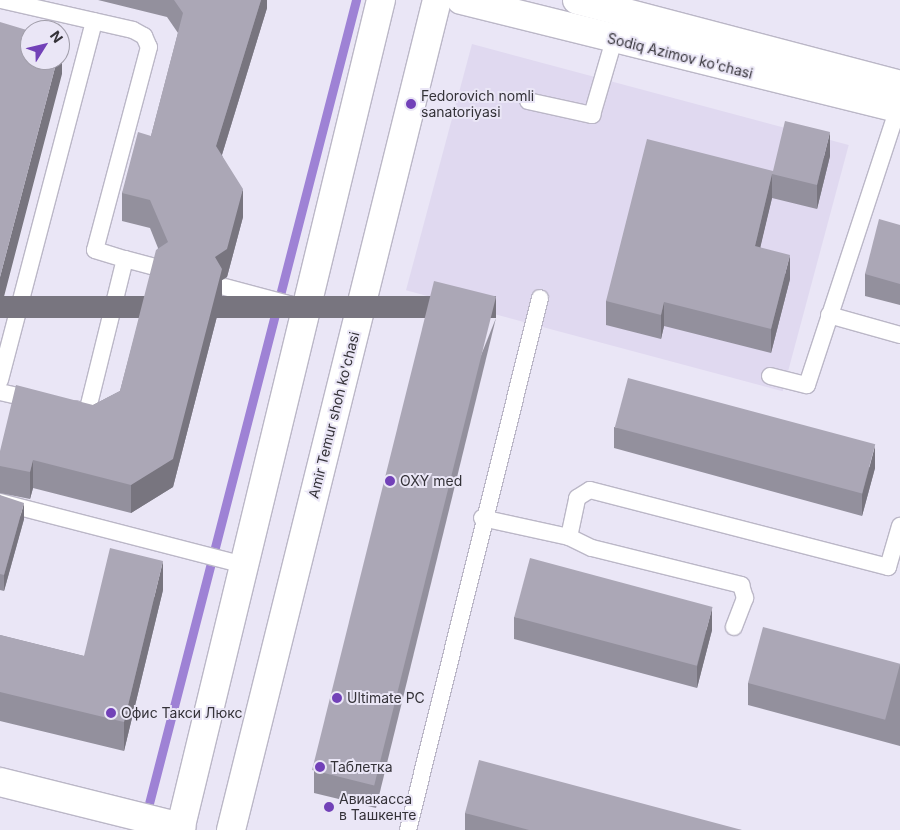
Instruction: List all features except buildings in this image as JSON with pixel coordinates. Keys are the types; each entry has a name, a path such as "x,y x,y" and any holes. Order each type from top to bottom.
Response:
{"main road":[{"path":"0,782 184,829 234,563 298,306 381,0"},
{"name":"Amir Temur shoh ko'chasi","path":"231,830 437,0"},
{"name":"Sodiq Azimov ko'chasi","path":"461,0 614,40 899,101"},
{"name":"Sodiq Azimov ko'chasi","path":"577,0 899,101"}],"lane":[{"path":"1,0 133,30 144,36 149,47 94,250 158,268"},
{"path":"0,380 94,22"},
{"path":"528,100 592,116 614,40"},
{"path":"770,376 807,385 899,101"},
{"path":"0,392 87,412 125,259"},
{"path":"225,287 298,306"},
{"path":"408,830 482,518 540,298"},
{"path":"829,315 900,335"},
{"path":"569,537 577,498 590,490 894,568 900,526"},
{"path":"0,502 234,563"},
{"path":"482,518 569,537 592,548 741,585 745,598 734,627"}],"shaded area":[{"path":"472,44 849,145 783,391 406,290"}],"waterway":[{"path":"146,815 356,0"}],"place":[{"name":"Fedorovich nomli sanatoriyasi","path":"411,104"},
{"name":"OXY med","path":"390,481"},
{"name":"Ultimate PC","path":"337,698"},
{"name":"Офис Такси Люкс","path":"111,713"},
{"name":"Таблетка","path":"320,767"},
{"name":"Авиакасса в Ташкенте","path":"329,807"}]}
